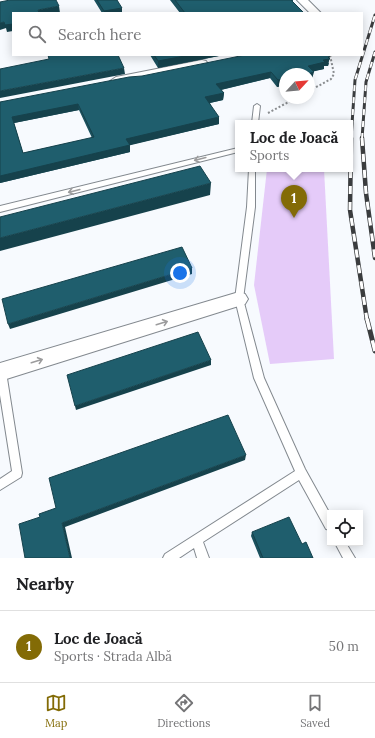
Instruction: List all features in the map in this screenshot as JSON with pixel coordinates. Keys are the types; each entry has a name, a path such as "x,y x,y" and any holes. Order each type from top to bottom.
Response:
{"street":[{"path":"302,0 315,12"},
{"path":"101,84 211,63"},
{"path":"1,372 239,299"}],"lane":[{"path":"255,120 257,106"},
{"path":"0,209 235,151"},
{"path":"252,172 251,207 239,299 259,378 301,474 327,520"},
{"path":"0,485 17,472 1,372"},
{"path":"169,558 301,474"},
{"path":"197,541 203,558"},
{"path":"342,546 349,558"}],"path":[{"path":"315,88 331,79 334,74 330,56"},
{"path":"258,120 286,104"}],"shaded area":[{"path":"267,172 324,172 334,359 270,364 254,285"}],"building":[{"path":"10,0 56,0 59,6 38,10 39,12 12,12 12,24 5,25 4,22 0,23 0,2"},
{"path":"97,0 117,0 122,8 104,11"},
{"path":"175,0 291,0 303,12 184,12"},
{"path":"48,56 118,56 124,68 0,91 0,69 49,59"},
{"path":"155,56 185,56 158,61"},
{"path":"240,56 330,56 328,57 330,59 323,60 325,62 308,66 310,68 279,68 279,80 271,72 216,84 224,93 205,97 219,117 126,139 130,145 0,176 0,102","holes":["78,104 94,137 23,153 12,117"]},
{"path":"200,166 211,183 0,238 0,217"},
{"path":"182,247 192,268 8,324 2,299"},
{"path":"198,332 211,360 75,406 67,375"},
{"path":"228,415 246,455 62,523 70,558 25,558 19,524 40,517 39,514 56,508 49,478"},
{"path":"289,517 302,544 306,542 313,558 263,558 252,532"}],"railway":[{"path":"363,54 375,15"},
{"path":"362,138 366,82 375,52"},
{"path":"352,120 355,80 362,56"},
{"path":"362,138 366,193 375,258"},
{"path":"351,172 350,210 367,320"},
{"path":"367,319 375,351"}],"place":[{"name":"Loc de Joacă","path":"294,218"}]}
